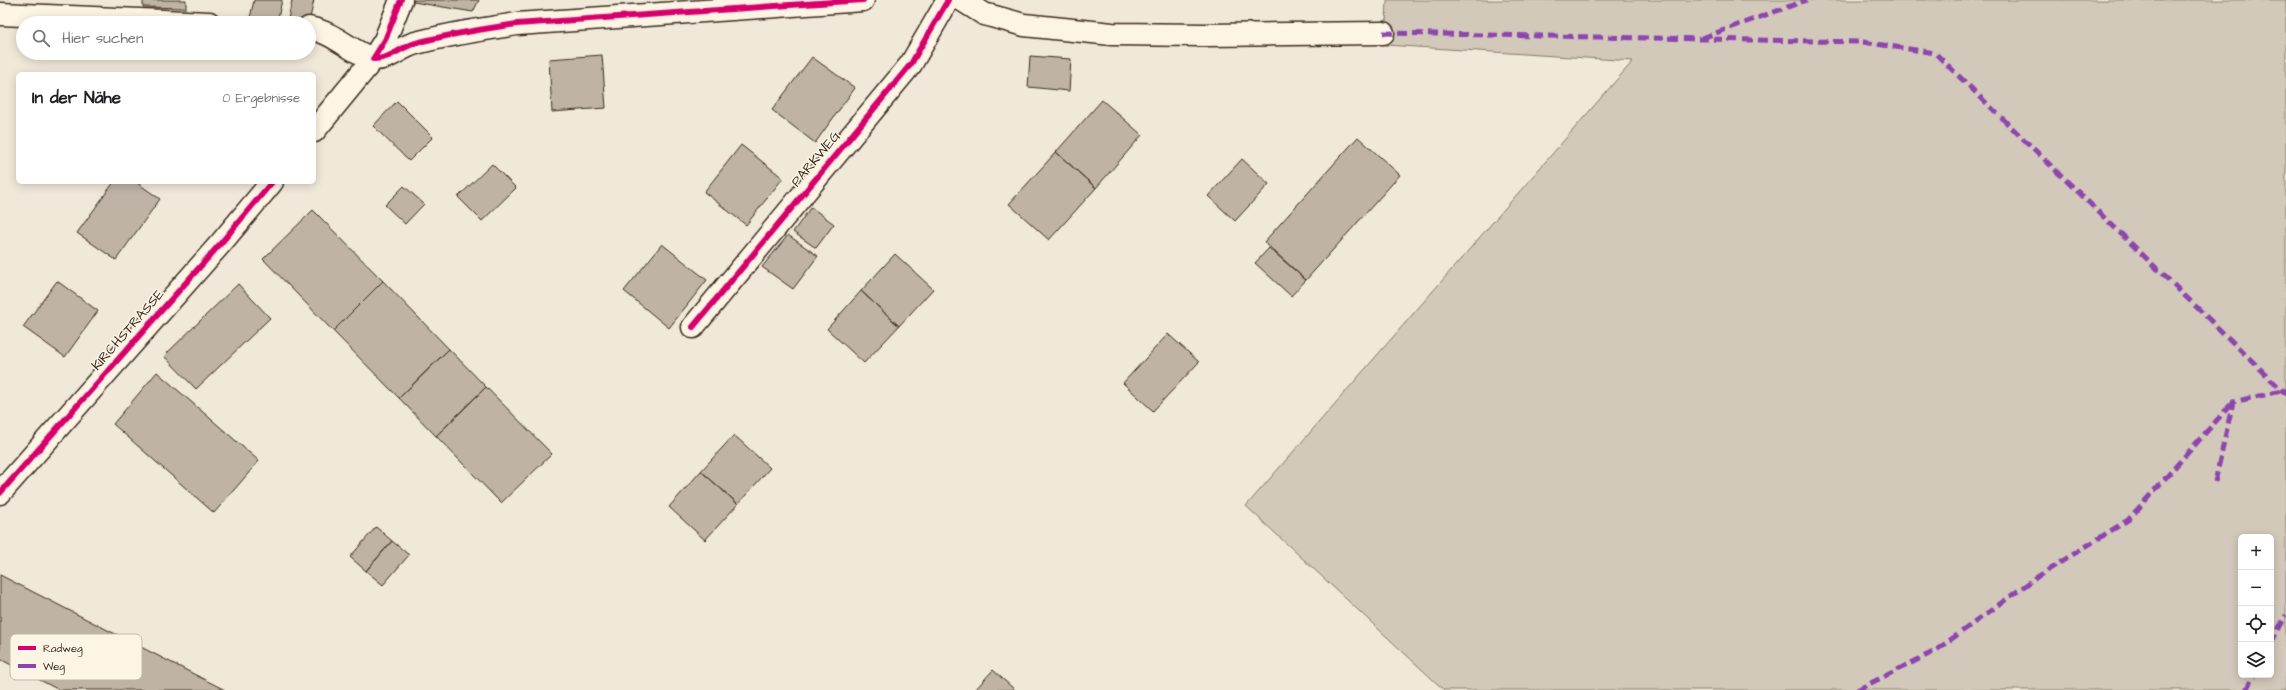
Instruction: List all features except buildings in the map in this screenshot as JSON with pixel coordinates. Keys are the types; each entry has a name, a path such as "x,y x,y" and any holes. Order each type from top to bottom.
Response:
{"street":[{"path":"316,129 373,59 385,40 401,0"},
{"path":"316,29 320,30 349,48 373,59 384,59 414,44 462,32 517,24 863,0"},
{"name":"PARKWEG","path":"693,327 911,64 948,0"},
{"path":"962,0 984,14 1024,25 1112,34 1204,35 1383,33"},
{"path":"0,14 46,16"},
{"name":"KIRCHSTRASSE","path":"0,493 221,243 270,184"}],"shaded area":[{"path":"1387,0 2286,0 2286,690 1444,690 1246,506 1633,61 1385,45"}],"marked path":[{"path":"1702,38 1807,0"},
{"path":"1383,33 1863,42 1935,53 2286,394"},
{"path":"2215,482 2233,402 2286,390"},
{"path":"1857,690 1935,651 2037,577 2128,520 2233,402"},
{"path":"2272,642 2286,615"},
{"path":"2246,690 2252,678"}],"cycle path":[{"path":"401,0 385,40 373,59 385,57 410,45 428,40 517,24 863,0"},
{"path":"693,327 911,64 948,0"},
{"path":"0,493 221,243 270,184"}]}
